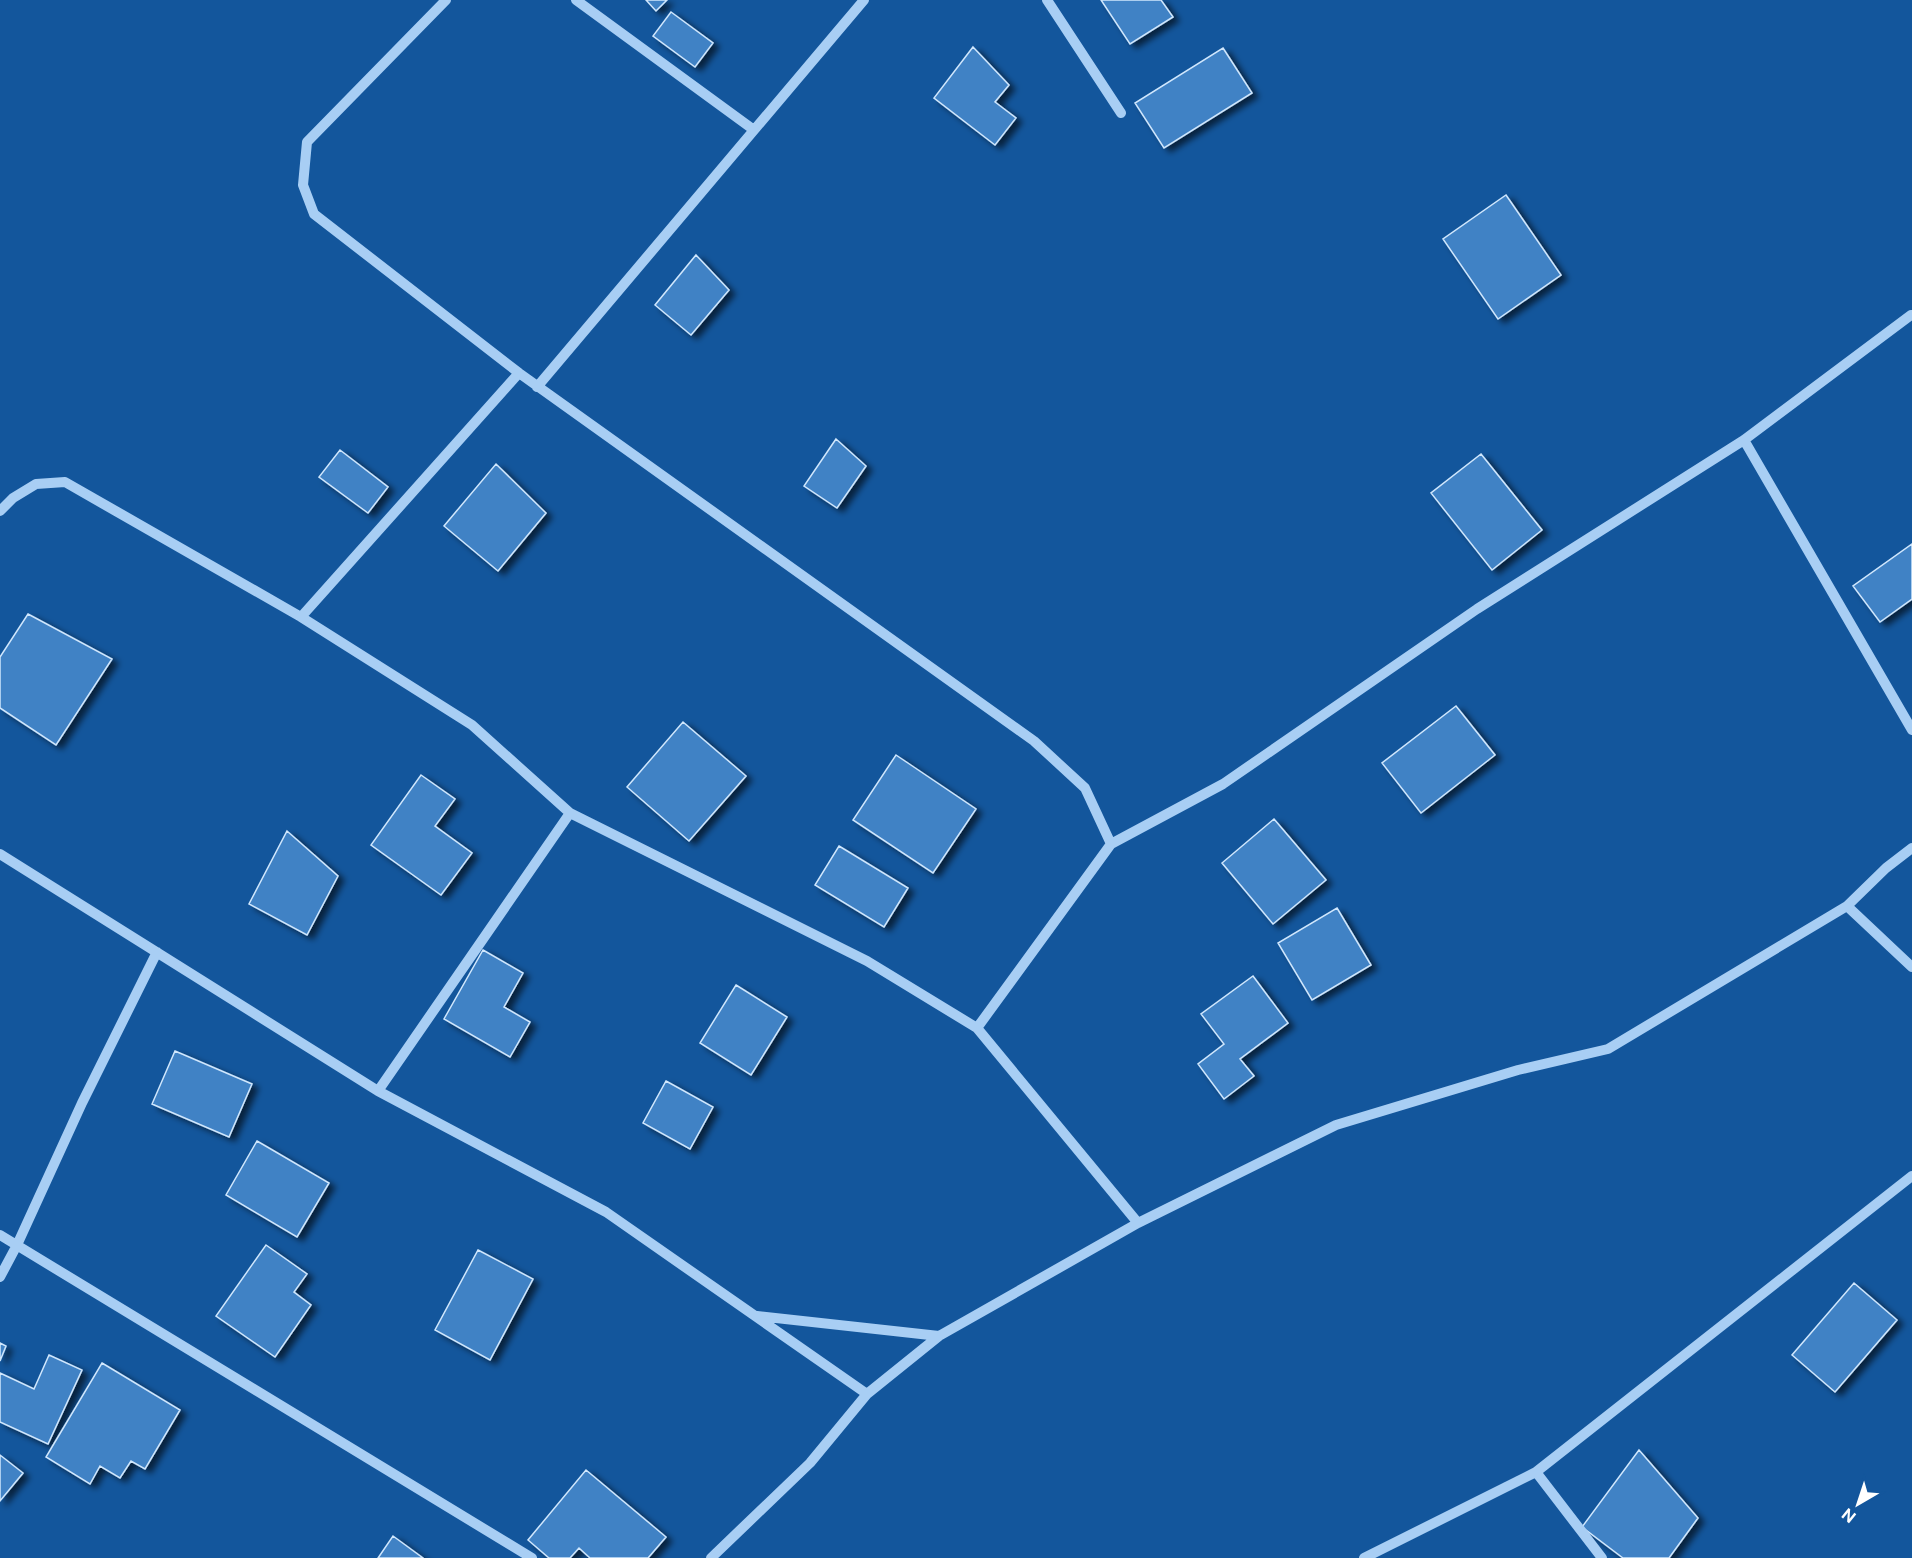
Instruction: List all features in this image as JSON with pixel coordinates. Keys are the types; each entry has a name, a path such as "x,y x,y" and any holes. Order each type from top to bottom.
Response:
{"street":[{"path":"446,0 307,142 303,185 314,214 537,387 1034,741 1085,788 1111,844"},
{"path":"576,0 754,130"},
{"path":"537,387 864,0"},
{"path":"1047,0 1121,112"},
{"path":"977,1028 1111,844 1223,784 1477,609 1744,440 1911,315"},
{"path":"301,617 519,373"},
{"path":"1744,440 1912,730"},
{"path":"0,512 13,498 36,484 65,482 301,617 472,725 570,813 867,961 977,1028 1137,1223"},
{"path":"378,1091 570,813"},
{"path":"711,1558 810,1463 867,1394 939,1336 1137,1223 1336,1125 1518,1070 1608,1049 1847,906 1886,868 1912,848"},
{"path":"0,854 378,1091 606,1212 867,1394"},
{"path":"1847,906 1912,967"},
{"path":"0,1277 82,1103 157,952"},
{"path":"1364,1558 1536,1472 1912,1176"},
{"path":"0,1235 532,1558"},
{"path":"755,1316 939,1336"},
{"path":"1536,1472 1602,1558"}],"building":[{"path":"646,0 667,0 656,11"},
{"path":"1101,0 1161,0 1173,17 1130,44"},
{"path":"671,12 713,43 695,67 653,36"},
{"path":"973,47 1009,85 995,102 1016,118 995,145 934,98"},
{"path":"1223,48 1252,93 1164,148 1135,103"},
{"path":"1506,195 1561,275 1498,319 1443,239"},
{"path":"696,255 729,290 691,335 655,305"},
{"path":"836,439 866,466 837,508 804,486"},
{"path":"340,450 388,487 368,513 319,477"},
{"path":"1481,454 1542,530 1492,570 1431,493"},
{"path":"496,464 546,513 498,571 444,526"},
{"path":"1912,544 1912,599 1880,622 1853,586"},
{"path":"28,614 112,659 56,745 0,708 0,657"},
{"path":"1456,706 1495,755 1421,813 1382,763"},
{"path":"683,722 746,776 689,841 627,787"},
{"path":"896,755 976,809 933,873 853,820"},
{"path":"421,775 455,799 435,826 472,853 441,895 371,845"},
{"path":"1274,819 1326,880 1273,924 1222,863"},
{"path":"287,831 338,876 307,935 249,904"},
{"path":"839,846 908,888 884,927 815,885"},
{"path":"1337,908 1371,965 1312,1000 1278,943"},
{"path":"483,950 523,973 504,1007 530,1022 510,1057 444,1019"},
{"path":"1253,976 1288,1023 1240,1059 1254,1076 1224,1099 1198,1064 1224,1044 1201,1014"},
{"path":"736,985 787,1017 751,1075 700,1043"},
{"path":"175,1051 252,1084 229,1137 152,1104"},
{"path":"666,1081 713,1107 690,1149 643,1123"},
{"path":"257,1141 329,1183 297,1237 226,1195"},
{"path":"266,1245 307,1274 294,1292 311,1305 275,1357 216,1316"},
{"path":"478,1250 533,1279 490,1360 435,1330"},
{"path":"1854,1283 1897,1320 1835,1392 1792,1355"},
{"path":"0,1343 6,1346 0,1361"},
{"path":"49,1355 82,1370 48,1444 0,1422 0,1373 34,1389"},
{"path":"102,1363 180,1410 145,1469 131,1461 120,1478 100,1466 90,1484 46,1457"},
{"path":"1639,1450 1698,1518 1669,1558 1623,1558 1582,1527"},
{"path":"0,1455 23,1473 0,1501"},
{"path":"586,1470 666,1537 648,1558 590,1558 579,1548 570,1558 549,1558 528,1540"},
{"path":"393,1536 423,1558 378,1558"}]}
